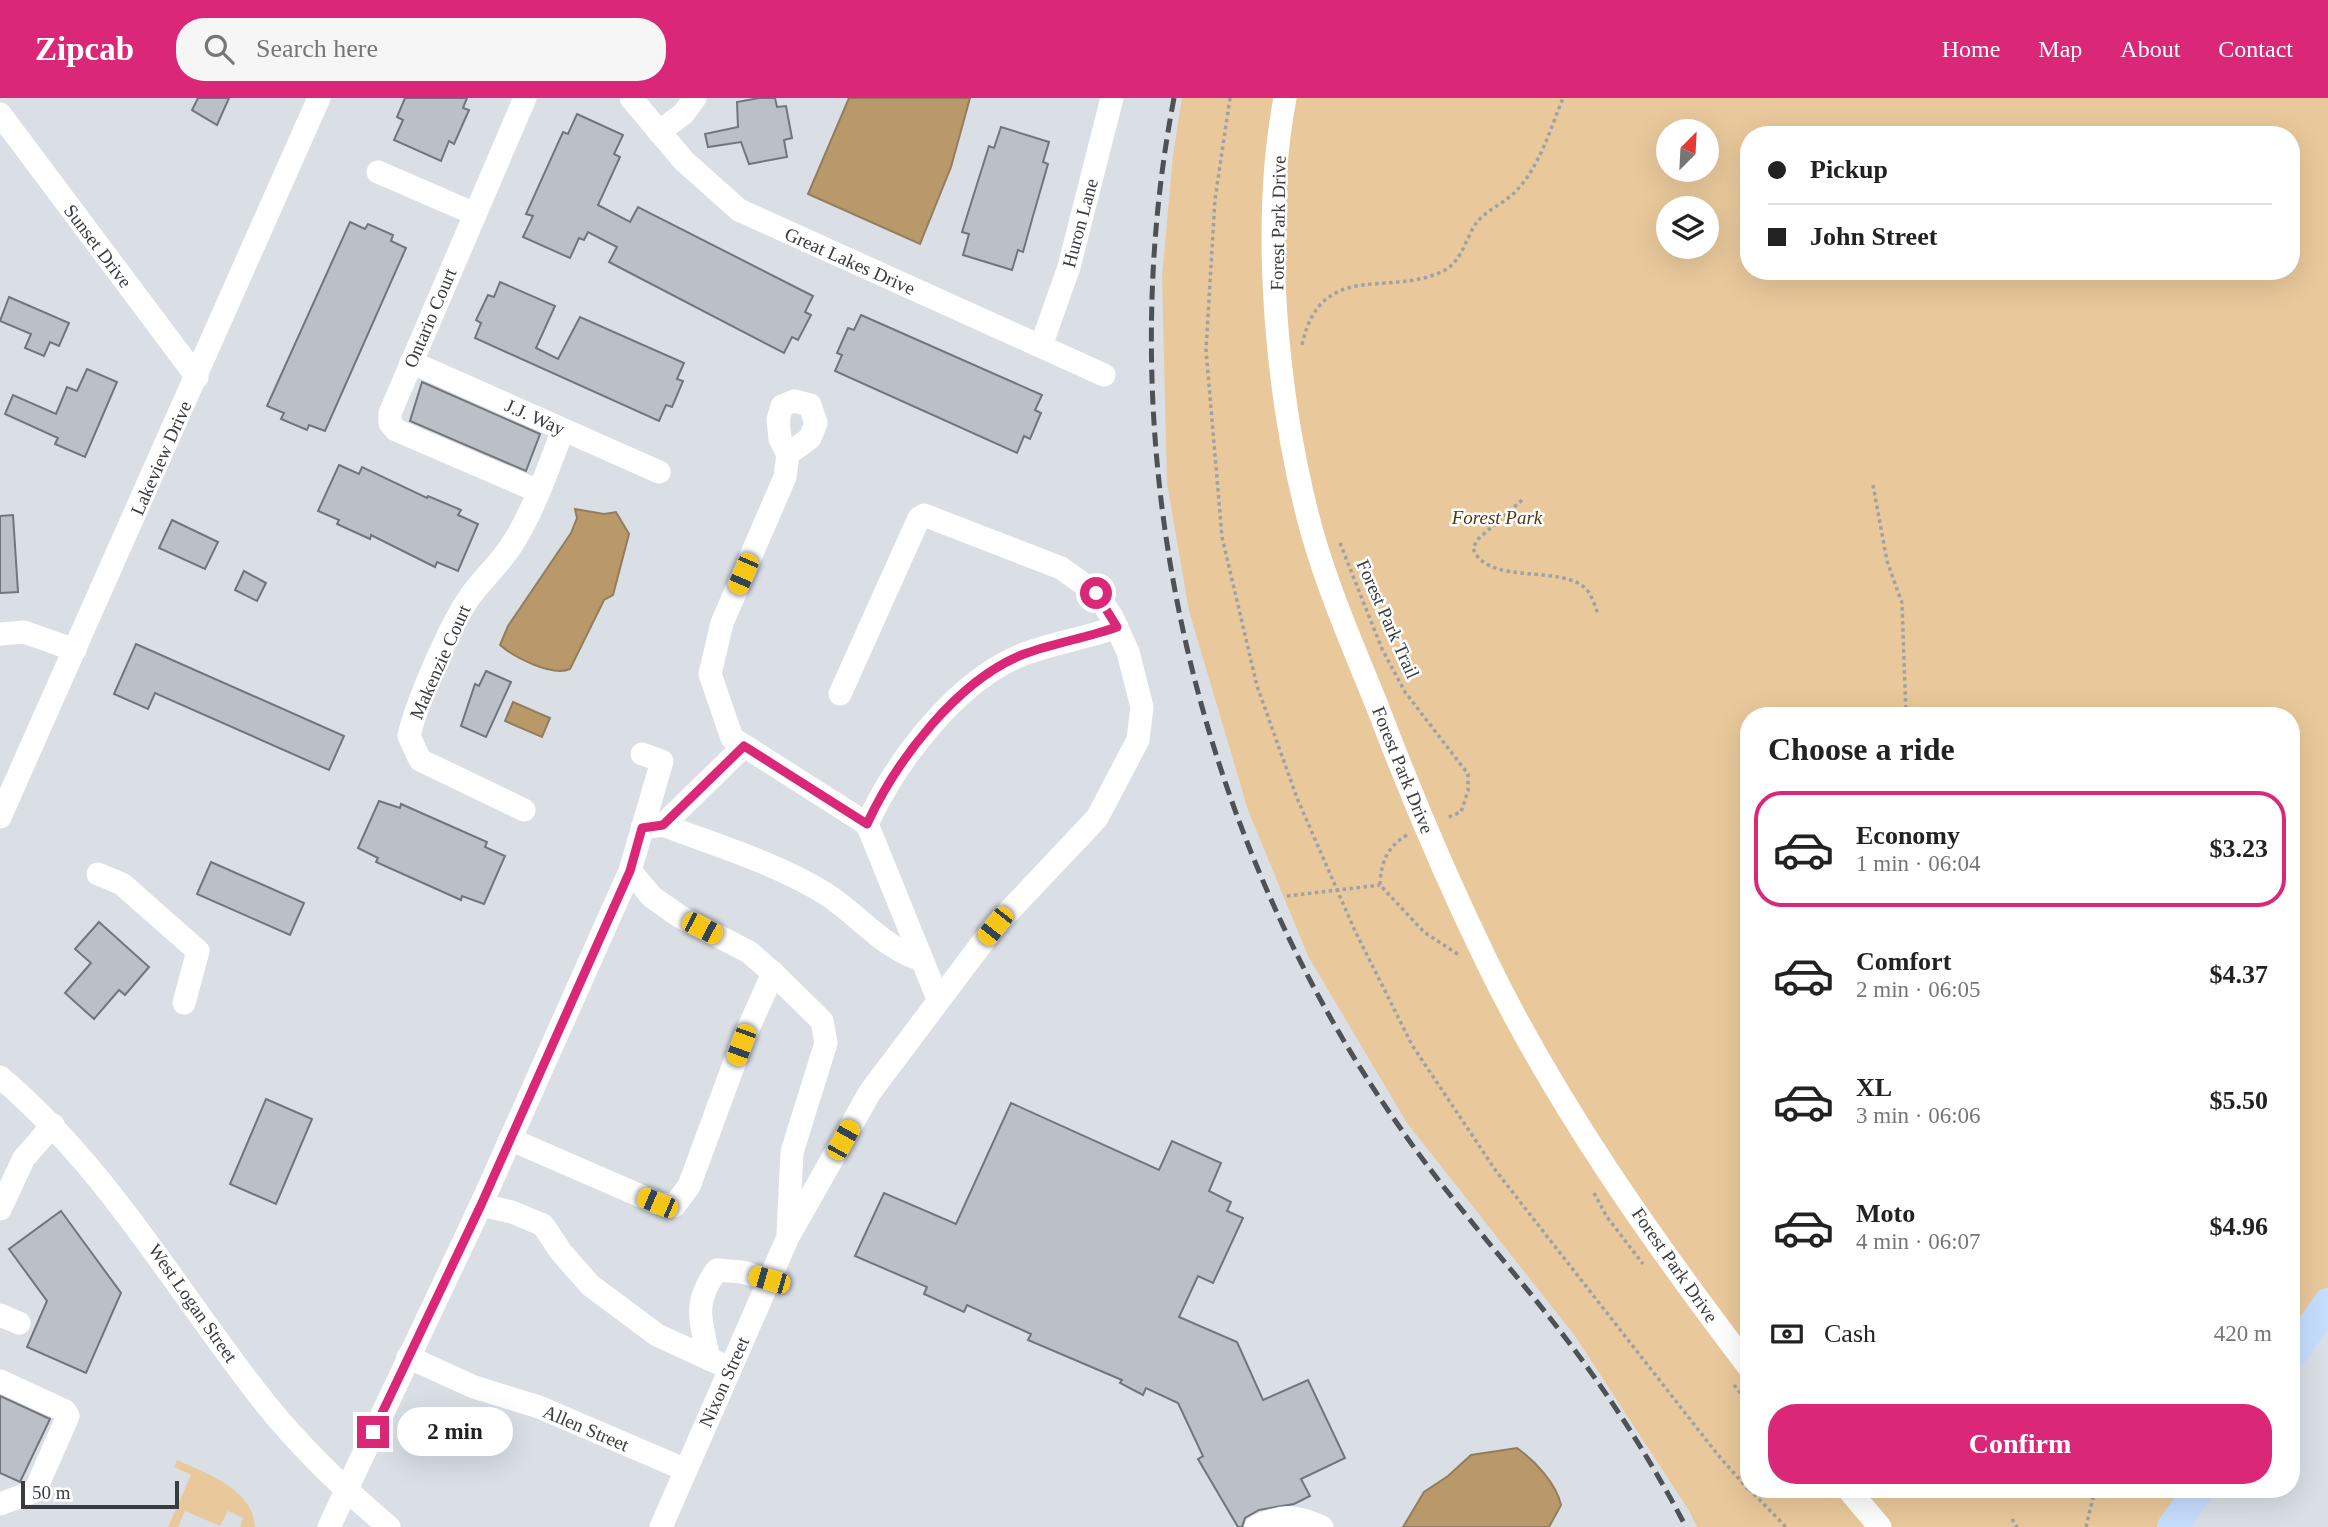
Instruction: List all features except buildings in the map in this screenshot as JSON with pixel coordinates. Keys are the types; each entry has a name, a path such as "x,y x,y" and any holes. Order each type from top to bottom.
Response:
{"main road":[{"path":"2300,1343 2328,1303"},
{"path":"2172,1527 2193,1498"}],"street":[{"name":"Lakeview Drive","path":"0,817 319,98"},
{"name":"Ontario Court","path":"525,98 411,362 390,413 390,423 396,430 538,491"},
{"name":"Great Lakes Drive","path":"631,98 684,160 739,209 1104,375"},
{"path":"659,132 683,114 695,98"},
{"name":"Huron Lane","path":"1041,346 1069,267 1112,98"},
{"name":"Forest Park Drive","path":"1286,98 1275,185 1277,316 1296,464 1313,534 1333,592 1425,827 1489,966 1558,1091 1671,1261 1740,1373"},
{"name":"Sunset Drive","path":"0,114 197,377"},
{"path":"379,172 475,214"},
{"name":"J.J. Way","path":"411,362 659,472"},
{"name":"Makenzie Court","path":"524,810 420,760 409,736 424,693 458,617 468,598 511,547 525,524 564,430"},
{"path":"788,454 785,477 722,623 710,674 732,738 867,824 938,999"},
{"name":"Nixon Street","path":"661,1527 686,1469 719,1364 769,1280 788,1237 870,1092 995,926 1097,818 1138,740 1142,707 1128,652 1117,627 1096,593 1061,568 932,515 919,518 840,694"},
{"path":"867,824 878,800 916,741 952,704 994,671 1024,654 1117,627"},
{"path":"0,634 23,632 75,650"},
{"path":"652,827 744,746"},
{"path":"328,1527 481,1205 652,827 662,761 642,754"},
{"path":"652,827 790,874 828,896 901,954 922,960"},
{"path":"630,871 652,897 679,916 749,951 822,1021 826,1043 792,1152 788,1237"},
{"path":"98,874 122,884 198,951 184,1003"},
{"path":"510,1139 657,1203 674,1206 689,1186 741,1045 773,974"},
{"name":"West Logan Street","path":"0,1077 53,1125 144,1235 266,1404 346,1488 389,1527"},
{"path":"0,1209 24,1158 53,1125"},
{"path":"481,1205 512,1212 543,1226 561,1252 590,1285 656,1335 719,1364"},
{"path":"719,1364 701,1319 702,1290 717,1270 742,1272 769,1280"},
{"name":"Allen Street","path":"408,1357 474,1387 539,1407 686,1469"},
{"path":"0,1381 65,1411 68,1416 34,1491 0,1504"},
{"path":"1856,1498 1880,1527"},
{"path":"1256,1527 1283,1516 1308,1520 1322,1527"}],"path":[{"path":"1230,98 1215,199 1206,350 1222,537 1256,686 1297,798 1412,1045 1496,1171 1709,1444 1740,1480"},
{"path":"1300,353 1304,334 1332,294 1361,283 1407,281 1446,270 1460,255 1478,221 1514,193 1531,172 1563,98"},
{"path":"1873,485 1887,561 1902,603 1906,707"},
{"path":"1522,500 1477,540 1473,548 1475,554 1493,567 1577,583 1589,592 1598,614"},
{"name":"Forest Park Trail","path":"1339,540 1382,649 1405,692 1468,774 1468,791 1461,811 1396,841 1387,852 1381,868 1380,885"},
{"path":"1287,896 1380,885 1424,932 1465,960"},
{"path":"1594,1192 1607,1217 1647,1269"},
{"path":"1757,1498 1786,1527"},
{"path":"2086,1527 2093,1498"},
{"path":"2012,1519 2017,1527"}],"green space":[{"name":"Forest Park","path":"1182,98 2328,98 2328,1295 2300,1336 2300,707 1740,707 1740,1498 2188,1498 2167,1527 1697,1527 1688,1509 1575,1336 1407,1123 1308,956 1248,810 1189,611 1167,483 1162,277 1173,155"},
{"path":"177,1460 214,1477 237,1493 253,1514 255,1527 240,1527 243,1518 228,1511 220,1526 185,1511 178,1527 168,1527 191,1475 174,1467"}],"shaded area":[{"path":"849,98 970,98 951,167 920,244 808,194"},
{"path":"575,509 604,514 616,512 629,534 613,595 604,600 570,669 562,671 544,668 524,660 500,645 508,626 571,533 577,518"},
{"path":"513,702 550,718 542,737 505,721"},
{"path":"1517,1448 1544,1473 1555,1489 1561,1505 1549,1527 1403,1527 1424,1492 1448,1476 1471,1455"}],"railway":[{"path":"1174,98 1156,232 1152,367 1161,503 1184,636 1220,767 1269,894 1329,1015 1401,1129 1600,1385 1645,1455 1686,1527"}],"route":[{"path":"373,1432 481,1205 630,871 642,828 663,825 744,746 867,824 878,800 916,741 952,704 994,671 1024,654 1077,641 1117,627 1096,593"}]}
